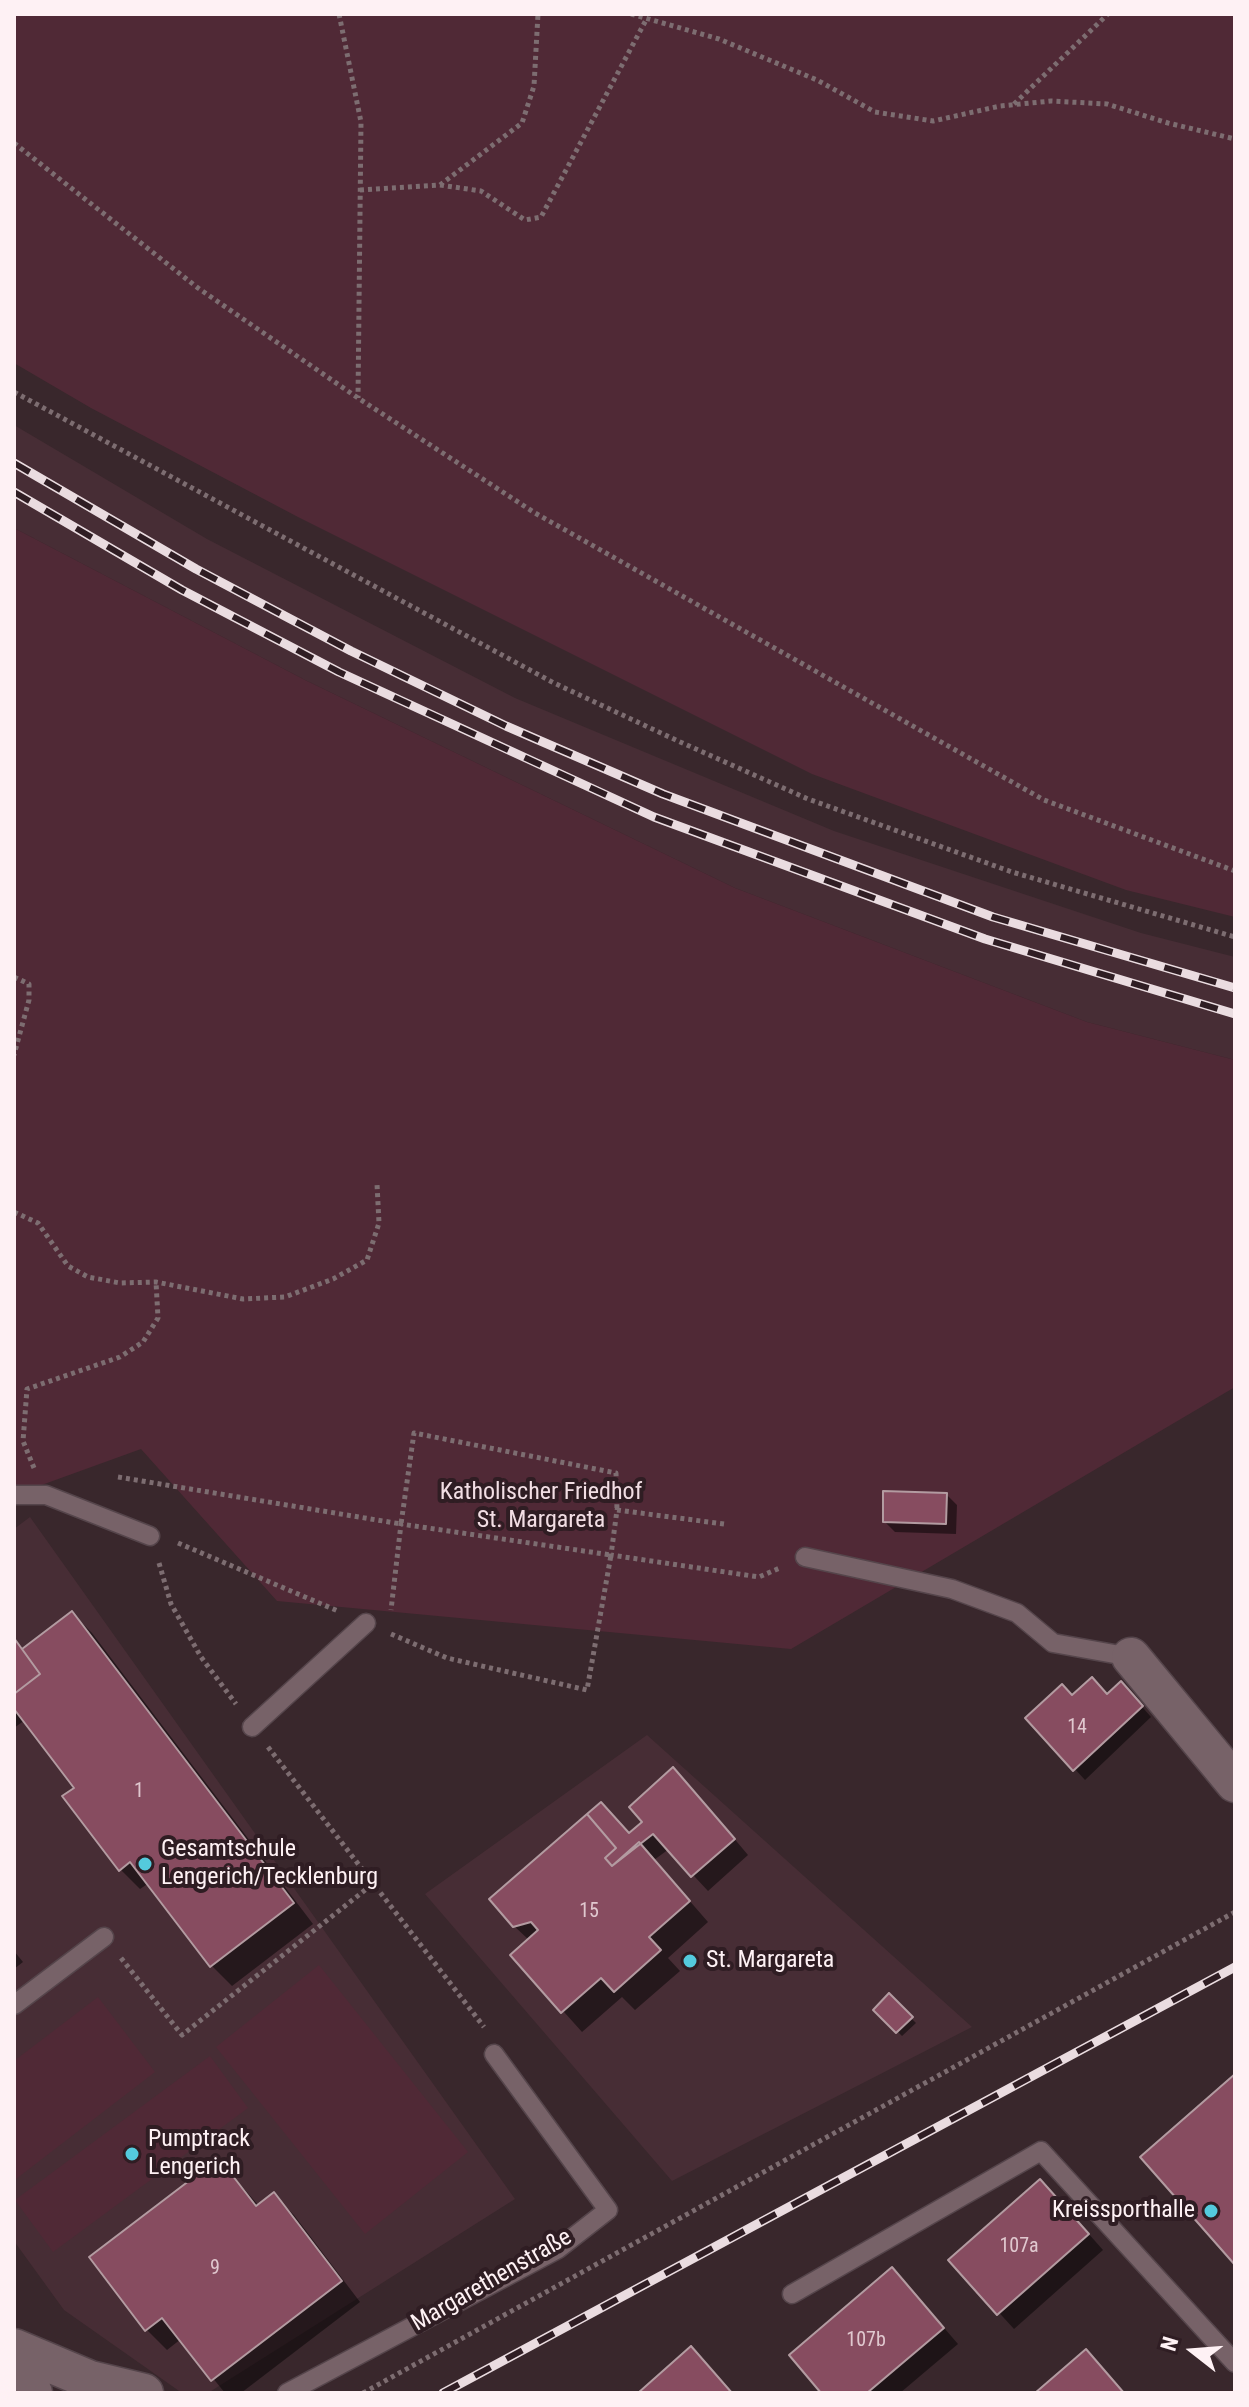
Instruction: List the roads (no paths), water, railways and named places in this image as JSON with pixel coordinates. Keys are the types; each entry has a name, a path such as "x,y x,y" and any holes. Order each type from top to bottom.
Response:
{"street":[{"path":"1131,1657 1235,1783"},
{"path":"14,2348 90,2380 144,2393"},
{"path":"14,2360 33,2393"}],"lane":[{"path":"14,1495 46,1495 150,1536"},
{"path":"805,1557 952,1589 1017,1613 1053,1643 1131,1657"},
{"path":"252,1727 366,1623"},
{"path":"14,2005 110,1944"},
{"name":"Margarethenstraße","path":"287,2393 558,2249 608,2210 494,2054"},
{"path":"792,2294 1041,2151 1235,2363"}],"railway":[{"path":"14,463 196,569 351,651 506,726 663,794 993,917 1235,988"},
{"path":"14,492 182,590 339,672 654,817 985,939 1235,1014"},
{"path":"443,2393 1235,1967"}],"place":[{"name":"Gesamtschule Lengerich/Tecklenburg","path":"145,1864"},
{"name":"St. Margareta","path":"690,1961"},
{"name":"Pumptrack Lengerich","path":"132,2154"},
{"name":"Kreissporthalle","path":"1211,2211"}],"park label":[{"name":"Katholischer Friedhof St. Margareta","path":"541,1507"}]}
